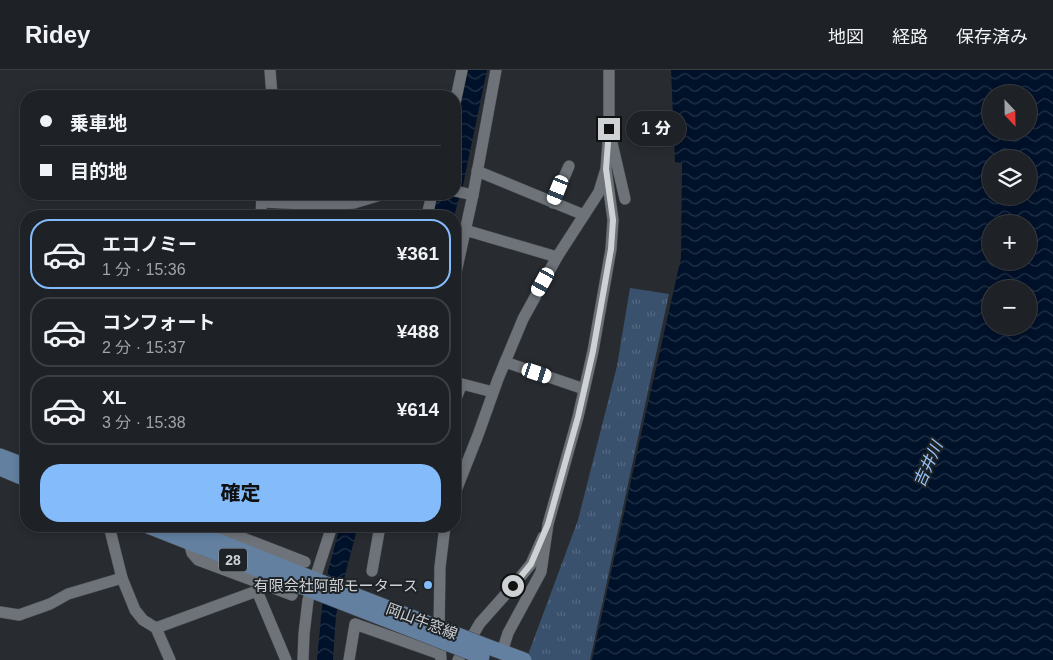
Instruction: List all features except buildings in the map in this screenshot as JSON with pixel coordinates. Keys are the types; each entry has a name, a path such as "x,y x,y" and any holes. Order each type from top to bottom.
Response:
{"main road":[{"path":"0,456 20,464"},
{"path":"0,468 20,476"},
{"name":"岡山牛窓線","path":"172,532 192,537 486,654 502,652 521,659"},
{"name":"岡山牛窓線","path":"187,532 192,537"}],"street":[{"path":"270,70 272,90"},
{"path":"458,90 462,70"},
{"path":"461,251 466,230 470,194 477,171 496,70"},
{"path":"502,652 508,633 541,572 548,524 593,351 611,249 613,220 606,169 609,129 609,70"},
{"path":"609,129 625,200"},
{"path":"553,203 569,166"},
{"path":"461,477 523,319 557,256 599,192 606,169"},
{"path":"477,171 584,216"},
{"path":"461,192 470,194"},
{"path":"281,200 330,205 354,203 364,200"},
{"path":"466,230 557,256"},
{"path":"505,362 584,389"},
{"path":"461,386 462,384 493,392"},
{"path":"458,660 480,623 531,564 548,524"},
{"path":"110,532 122,578 135,610 143,620 156,628 170,660"},
{"path":"201,532 192,537 192,553 198,560 256,587 292,595"},
{"path":"227,532 305,562"},
{"path":"303,660 306,609 316,586 330,532"},
{"path":"372,571 379,532"},
{"path":"349,660 355,624 441,657 440,567 444,532"},
{"path":"0,612 19,615 50,604 68,594 122,578"},
{"path":"156,628 256,587"},
{"path":"256,587 286,660"}],"green space":[{"path":"630,288 669,294 590,660 526,660 578,520 617,366"}],"water":[{"path":"467,70 487,70 461,192 461,96"},
{"name":"吉井川","path":"671,70 1053,70 1053,660 592,660 681,258 682,163 675,162"},
{"path":"436,200 459,200 456,210 434,210"},
{"path":"338,532 356,532 336,615 333,660 317,660 322,607 328,571"}],"place":[{"name":"有限会社阿部モータース","path":"428,585"}],"route":[{"path":"513,586 531,564 548,524 578,417 593,351 611,249 613,220 606,169 609,129"}]}
